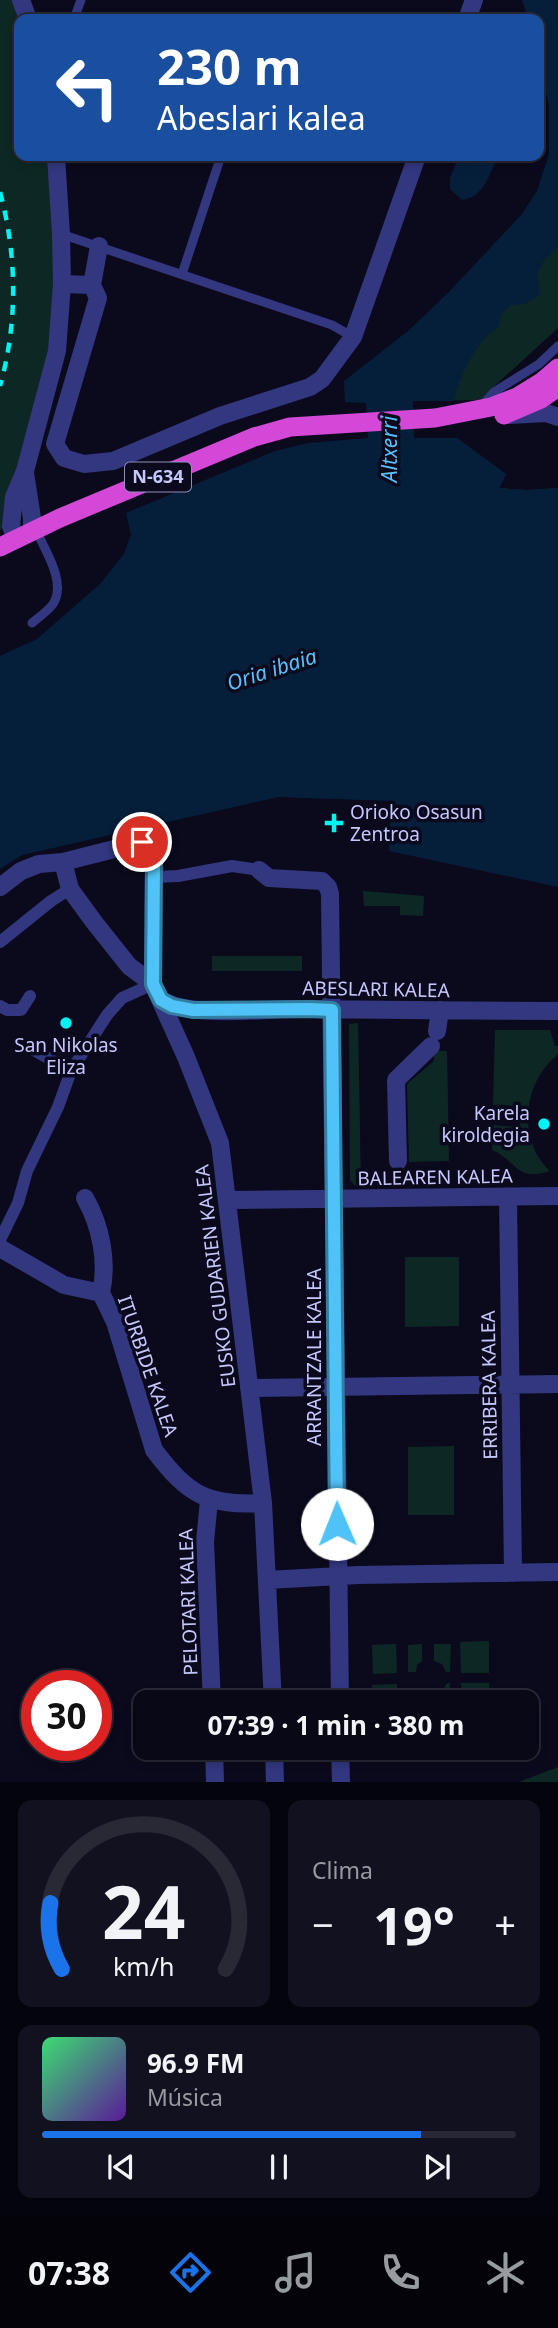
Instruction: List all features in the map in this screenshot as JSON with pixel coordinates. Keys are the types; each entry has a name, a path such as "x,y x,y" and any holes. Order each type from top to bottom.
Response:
{"highway":[{"name":"N-634","path":"21,537 254,437 290,427 435,418 480,409 517,397 558,368"},
{"name":"N-634","path":"435,418 471,424 506,415 541,399 558,386"}],"street":[{"path":"21,537 11,526 14,497 25,471 57,351 62,284 56,161"},
{"path":"99,246 92,285 98,298 55,444 64,458 84,464 113,461 220,416 310,387 322,379 353,337 415,161"},
{"path":"62,284 92,285"},
{"path":"517,397 558,386"},
{"path":"506,415 546,413 558,417"},
{"path":"21,537 28,493 25,471"},
{"path":"28,493 48,513 60,519"},
{"path":"0,887 21,871 39,864 63,862 142,842 154,861 157,992 122,998 71,1071 43,1141 27,1171 18,1203 0,1240"},
{"path":"0,942 70,889 63,862"},
{"path":"155,877 178,876 232,866 259,870"},
{"name":"ARRANTZALE KALEA","path":"259,870 269,878 322,881 328,887 331,903 340,1690"},
{"name":"EUSKO GUDARIEN KALEA","path":"70,889 129,966 157,992 220,1143 263,1503 272,1690"},
{"name":"ABESLARI KALEA","path":"157,992 172,1006 193,1010 558,1011"},
{"path":"0,1006 7,1010 21,1010 30,996"},
{"path":"177,1037 179,1028 193,1010"},
{"path":"398,1161 396,1080 434,1038 440,1010"},
{"path":"25,1045 71,1071"},
{"name":"BALEAREN KALEA","path":"228,1200 558,1196"},
{"name":"ITURBIDE KALEA","path":"85,1198 93,1212 104,1261 101,1293 115,1322 155,1450 167,1468 209,1500 233,1504 263,1503"},
{"name":"ERRIBERA KALEA","path":"508,1198 513,1573"},
{"name":"ITURBIDE KALEA","path":"0,1248 64,1284 101,1293"},
{"path":"249,1388 558,1384"},
{"name":"PELOTARI KALEA","path":"209,1500 205,1542 211,1690"},
{"path":"267,1580 558,1572"},
{"path":"214,1760 215,1782"},
{"path":"274,1760 275,1782"},
{"path":"341,1760 341,1782"}],"lane":[{"path":"182,274 219,161"},
{"path":"61,234 332,325 353,337"},
{"path":"480,409 494,392 540,364 558,346"},
{"path":"21,537 57,579 58,592 52,604 33,623"}],"green space":[{"path":"0,0 26,0 21,14 14,14 14,161 63,161 69,298 6,526 0,530"},
{"path":"558,206 558,328 489,391 486,397 478,400 413,401 414,438 457,438 506,474 499,488 558,488 521,509 398,463 405,401"},
{"path":"363,891 424,896 423,916 400,915 400,906 364,906"},
{"path":"212,956 302,956 302,971 212,971"},
{"path":"358,1023 361,1186 355,1186 350,1180 349,1024"},
{"path":"495,1030 550,1030 555,1046 558,1046 558,1054 537,1080 528,1112 509,1105 493,1105"},
{"path":"434,1051 447,1051 449,1161 409,1162 407,1084 434,1061"},
{"path":"521,1122 528,1122 534,1149 550,1171 539,1174 523,1172 492,1150 492,1125 518,1127"},
{"path":"405,1257 459,1257 459,1326 405,1327"},
{"path":"454,1446 454,1515 408,1515 408,1447"},
{"path":"489,1641 489,1673 461,1673 460,1642"},
{"path":"396,1644 397,1673 373,1674 372,1645"},
{"path":"422,1644 422,1661 417,1665 416,1672 408,1672 408,1645"},
{"path":"434,1644 451,1644 450,1672 446,1672 442,1664 434,1661"},
{"path":"450,1683 450,1690 444,1690 446,1684"},
{"path":"461,1683 489,1683 489,1690 461,1690"},
{"path":"397,1684 397,1690 372,1690 372,1685"},
{"path":"558,1767 558,1782 519,1782"}],"water":[{"path":"522,0 558,0 558,247 540,268 539,295 525,304 511,305 502,313 498,328 483,341 470,360 454,401 413,401 414,438 457,438 506,474 499,488 558,488 558,887 389,851 391,801 278,797 22,855 0,869 0,656 37,639 100,584 124,554 131,534 126,513 275,451 308,443 368,438 366,403 345,402 344,381 408,331 448,293 522,214 537,191 549,154 549,105 544,84 544,14 526,14"},
{"path":"457,161 495,161 481,190 469,198 462,200 450,189 450,178"}],"railway":[{"path":"0,192 10,240 13,289 10,338 0,386"}],"place":[{"name":"Orioko Osasun Zentroa","path":"334,823"},
{"name":"San Nikolas Eliza","path":"66,1023"},
{"name":"Karela kiroldegia","path":"544,1124"}],"route":[{"path":"142,842 154,861 153,984 161,1000 172,1006 193,1010 332,1010 337,1524"}],"water label":[{"name":"Altxerri","path":"390,449"},
{"name":"Oria ibaia","path":"272,670"}]}
